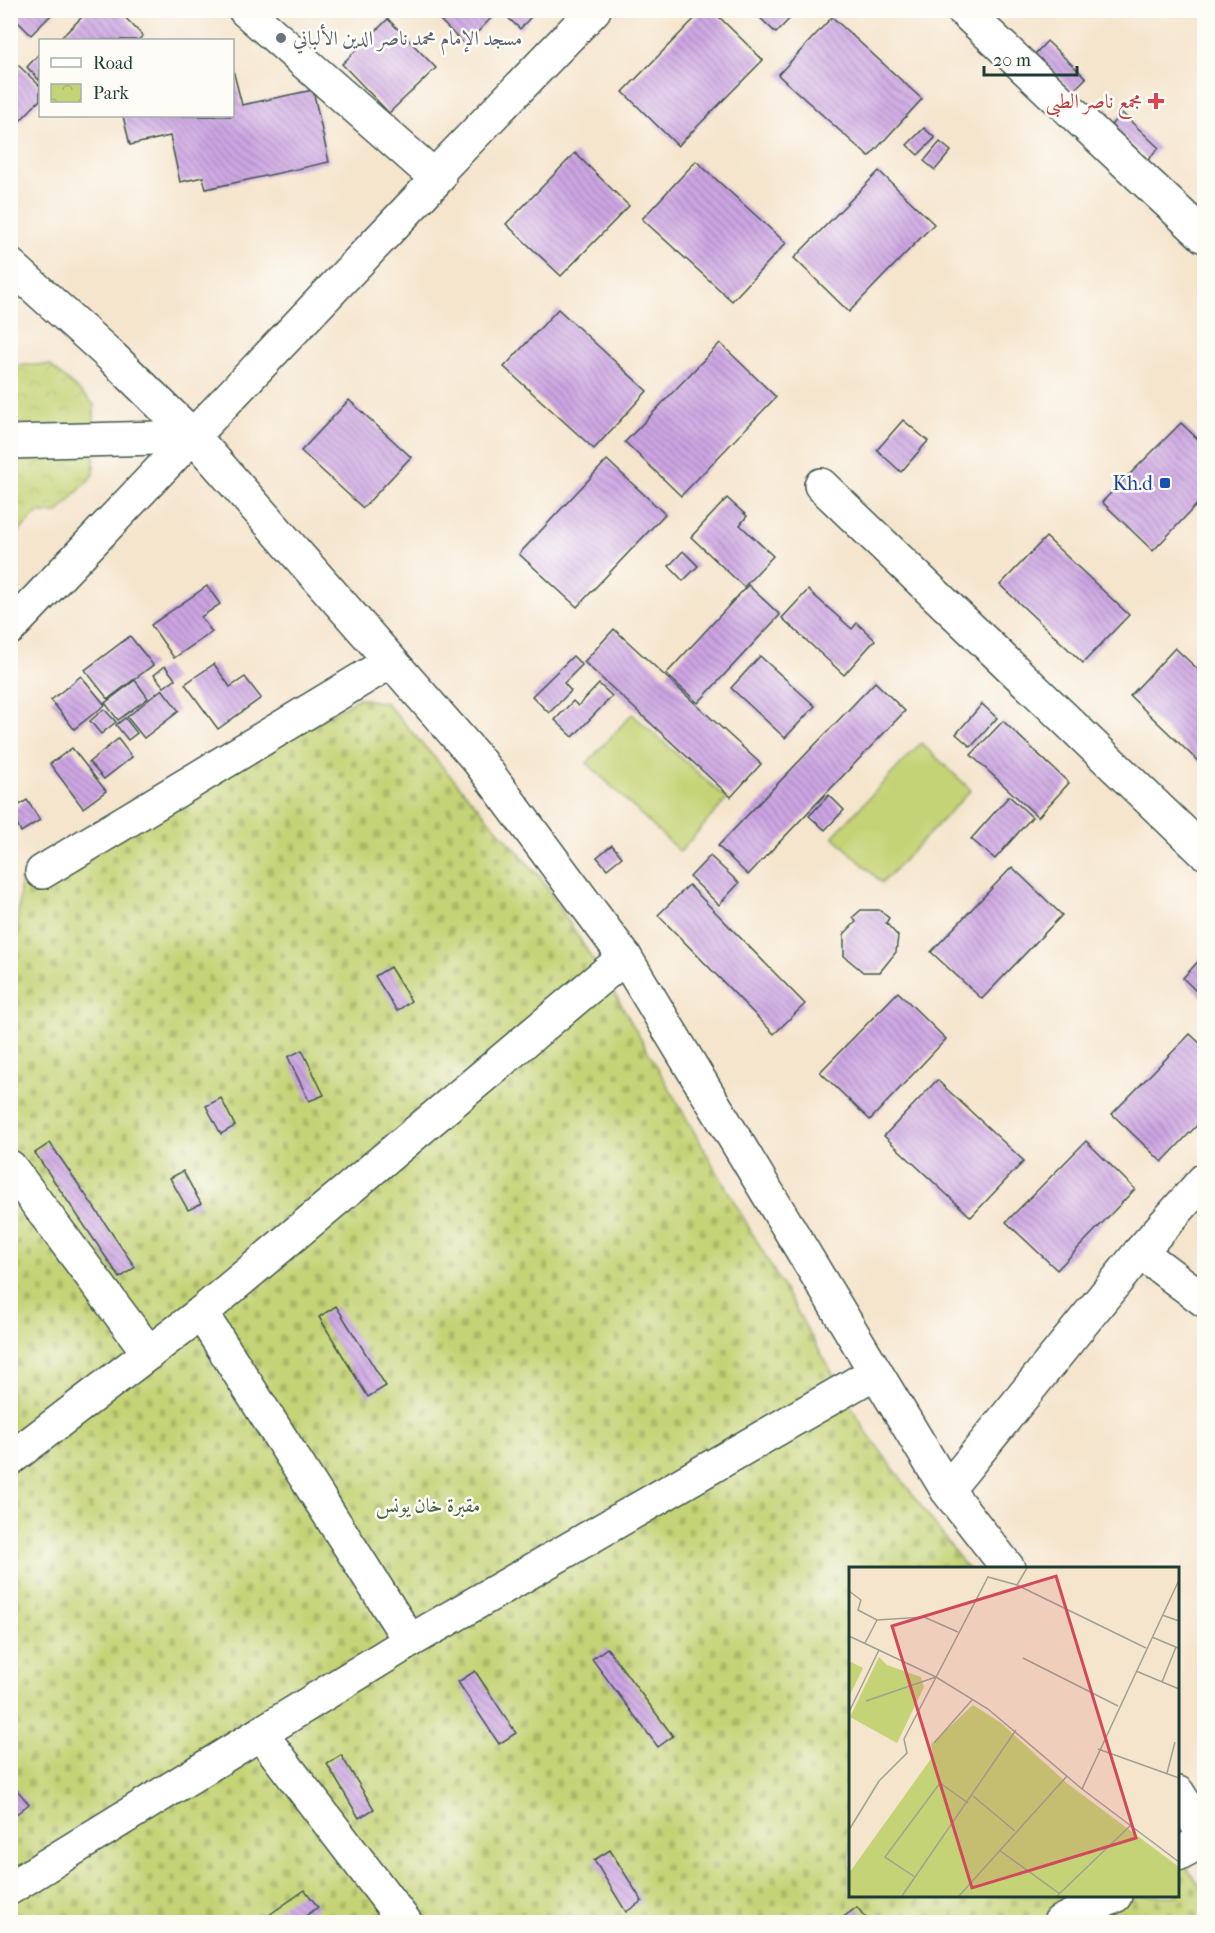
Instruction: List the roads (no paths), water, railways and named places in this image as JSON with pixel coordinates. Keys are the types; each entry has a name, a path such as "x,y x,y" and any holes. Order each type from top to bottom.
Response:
{"street":[{"path":"10,628 439,177 434,176 245,10"},
{"path":"434,176 594,10"},
{"path":"963,10 1204,236"},
{"path":"10,265 113,358 194,437 478,760 625,957 874,1373 947,1490 1006,1567"},
{"path":"10,442 194,437"},
{"path":"821,485 1204,852"},
{"path":"42,872 390,662"},
{"path":"10,1459 201,1313 625,957"},
{"path":"10,1167 149,1353"},
{"path":"947,1490 1140,1252 1204,1180"},
{"path":"1140,1252 1204,1300"},
{"path":"201,1313 410,1641"},
{"path":"10,1888 410,1641 874,1373"},
{"path":"261,1734 405,1923"},
{"path":"1179,1795 1204,1835"},
{"path":"1179,1853 1204,1840"},
{"path":"1060,1923 1113,1897"}],"place":[{"name":"مسجد الإمام محمد ناصر الدين الألباني","path":"281,38"},
{"name":"مجمع ناصر الطبى","path":"1156,101"},
{"name":"Kh.d","path":"1165,483"}],"park label":[{"name":"مقبرة خان يونس","path":"428,1505"}]}
